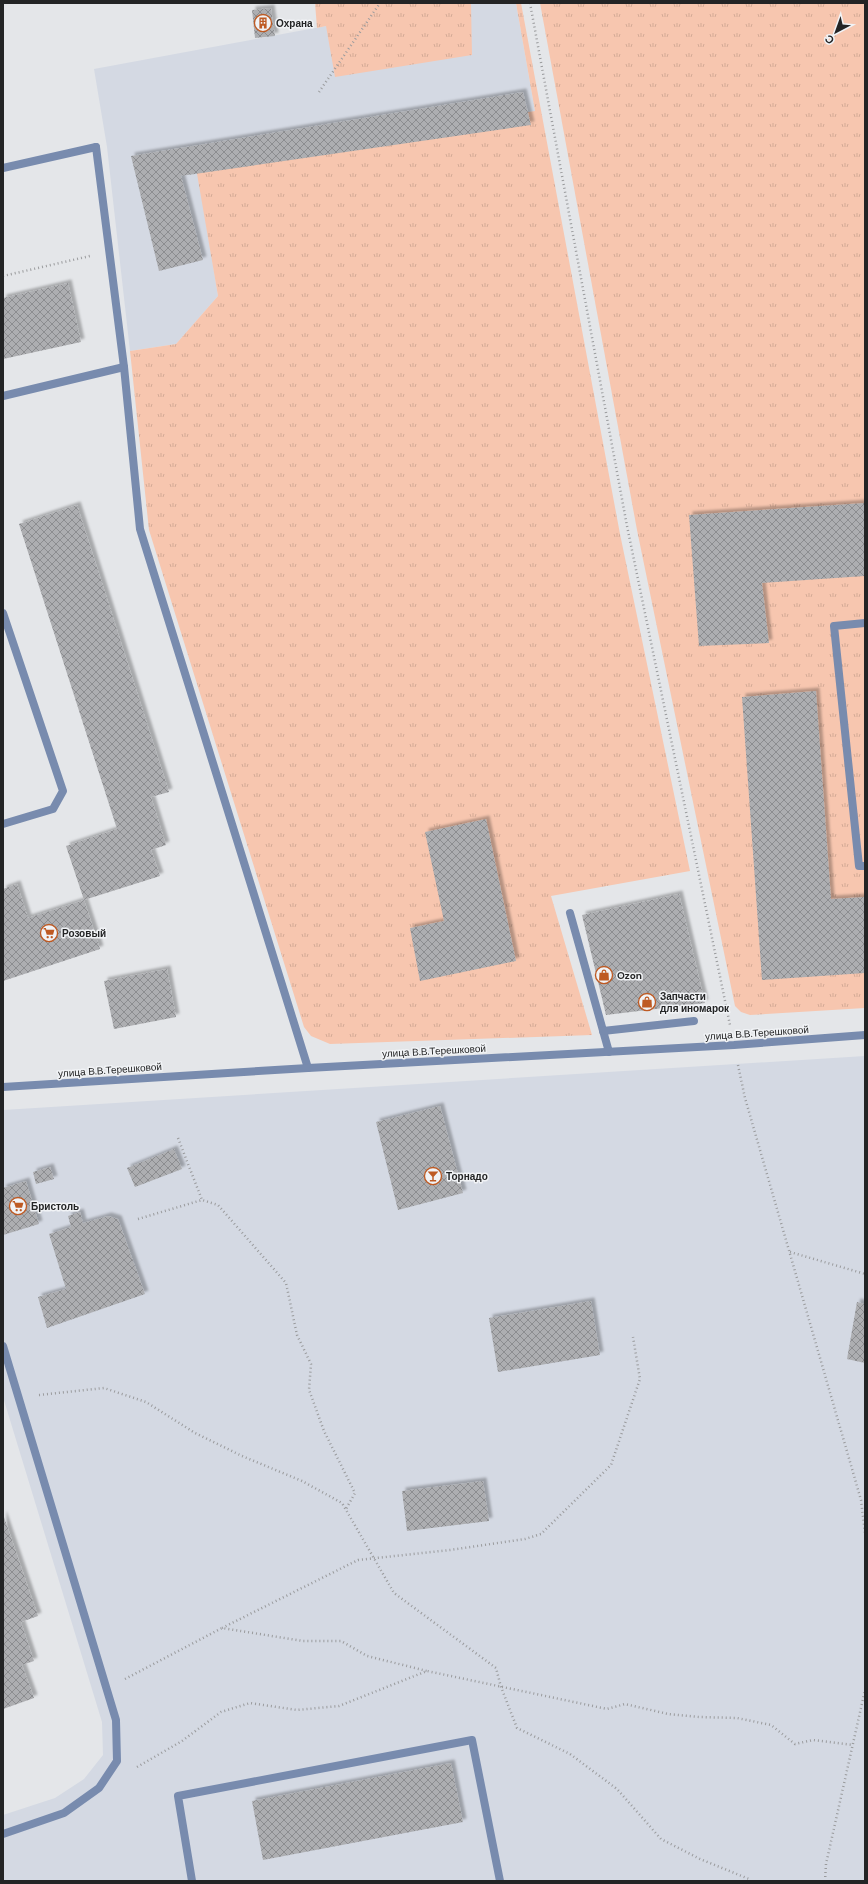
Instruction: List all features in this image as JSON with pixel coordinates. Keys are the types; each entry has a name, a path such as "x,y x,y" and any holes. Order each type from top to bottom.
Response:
{"street":[{"path":"3,168 96,147 124,367 140,529 308,1068"},
{"path":"3,396 124,367"},
{"path":"3,613 63,790 52,809 3,824"},
{"path":"865,623 834,626 859,866 865,866"},
{"path":"570,913 609,1052"},
{"path":"603,1031 694,1021"},
{"name":"улица В.В.Терешковой","path":"3,1087 308,1068 734,1045 865,1035"},
{"path":"3,1346 116,1720 117,1762 99,1788 64,1813 3,1834"},
{"path":"192,1881 178,1796 472,1740 500,1881"}],"path":[{"path":"319,92 380,3"},
{"path":"530,3 627,526 745,1098 861,1500 865,1533"},
{"path":"3,276 109,251"},
{"path":"178,1138 202,1200"},
{"path":"138,1219 202,1200 218,1206 286,1283 297,1335 311,1364 309,1390 324,1431 355,1493 346,1509"},
{"path":"789,1252 865,1274"},
{"path":"106,1688 358,1560 450,1550 525,1539 541,1534 611,1465 640,1379 633,1337"},
{"path":"19,1398 104,1388 146,1402 195,1434 242,1456 302,1481 342,1503 394,1593 496,1668 501,1686 517,1728 570,1754 617,1789 661,1839 700,1859 749,1880"},
{"path":"222,1628 303,1641 341,1641 367,1656 427,1671 608,1709 626,1704 668,1714 699,1717 737,1718 771,1725 795,1744 813,1740 853,1745"},
{"path":"134,1768 182,1741 221,1712 250,1703 298,1710 339,1706 427,1671"},
{"path":"826,1881 826,1864 865,1690"}],"shaded area":[{"path":"471,3 516,3 535,111 196,162 218,296 176,344 130,351 107,147 94,69 326,26 471,55"},
{"path":"865,1056 865,1881 3,1881 3,1815 55,1798 84,1779 103,1755 102,1722 3,1397 3,1110"}],"green space":[{"path":"315,3 474,3 471,4 472,55 335,77 326,26 317,28"},
{"path":"516,3 521,3 620,534 690,871 551,896 592,1035 330,1044 311,1036 304,1027 149,530 130,351 176,344 218,296 195,162 535,111"},
{"path":"540,3 865,3 865,1008 750,1015 741,1012 735,1006 637,530"}],"building":[{"name":"Охрана","path":"271,8 275,36 255,38 252,10"},
{"path":"523,92 531,125 181,176 203,260 159,271 131,156"},
{"path":"68,283 81,342 3,359 3,298"},
{"path":"865,503 865,576 762,583 769,643 699,646 689,515"},
{"path":"77,505 169,792 151,797 166,845 151,850 160,876 84,900 66,846 117,829 19,524"},
{"path":"816,691 831,899 865,897 865,973 762,980 742,697"},
{"path":"486,819 516,961 420,981 410,928 444,921 425,832"},
{"name":"Розовый","path":"17,884 28,918 84,900 100,949 3,981 3,889"},
{"path":"679,894 705,1003 606,1015 582,915"},
{"path":"167,969 176,1017 114,1029 104,981"},
{"path":"440,1106 463,1193 398,1210 376,1122"},
{"path":"174,1149 182,1169 135,1187 127,1168"},
{"path":"50,1167 54,1179 36,1184 33,1172"},
{"name":"Бристоль","path":"26,1181 39,1224 3,1235 3,1188"},
{"path":"80,1212 83,1223 108,1216 118,1219 145,1294 47,1328 38,1297 66,1289 49,1234 71,1227 68,1216"},
{"path":"591,1301 600,1355 498,1372 489,1318"},
{"path":"857,1302 865,1304 865,1363 847,1359"},
{"path":"483,1481 489,1521 407,1531 402,1491"},
{"path":"3,1514 38,1616 21,1622 34,1661 22,1665 34,1698 3,1709"},
{"path":"451,1763 463,1822 263,1860 252,1801"}],"place":[{"name":"Охрана","path":"263,23"},
{"name":"Розовый","path":"49,933"},
{"name":"Ozon","path":"604,975"},
{"name":"Запчасти для иномарок","path":"647,1002"},
{"name":"Торнадо","path":"433,1176"},
{"name":"Бристоль","path":"18,1206"}]}
